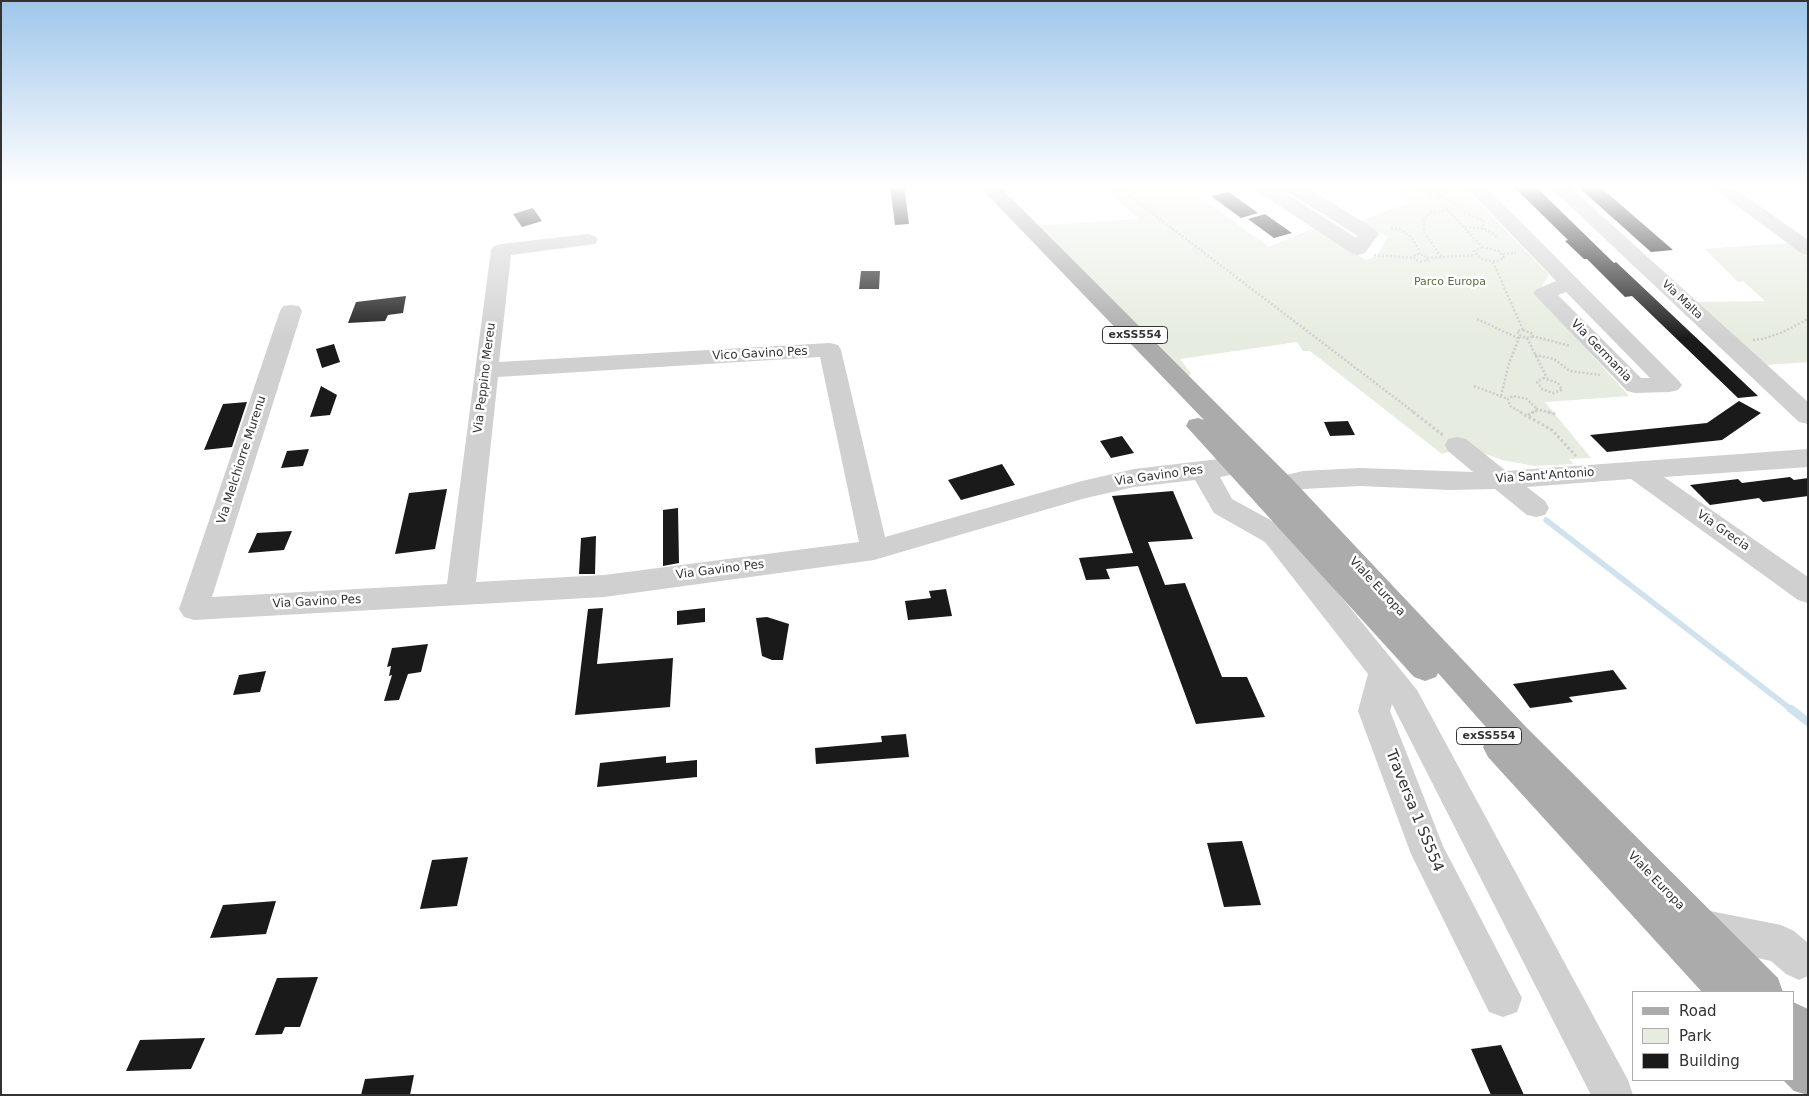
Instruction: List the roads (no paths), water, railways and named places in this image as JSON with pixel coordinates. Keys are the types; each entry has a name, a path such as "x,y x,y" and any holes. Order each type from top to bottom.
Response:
{"main road":[{"name":"Viale Europa","path":"1018,236 1727,991"},
{"name":"Viale Europa","path":"1038,236 1282,484 1515,736 1763,991"},
{"path":"1794,1023 1808,1038"},
{"path":"1794,1062 1808,1077"}],"street":[{"path":"1339,236 1358,249 1367,236"},
{"name":"Via Germania","path":"1523,236 1670,385 1635,386 1544,293 1569,284"},
{"name":"Via Malta","path":"1613,236 1808,416"},
{"path":"1790,236 1808,249"},
{"name":"Via Peppino Mereu","path":"460,594 501,250 588,240"},
{"name":"Via Melchiorre Murenu","path":"194,609 291,311"},
{"name":"Vico Gavino Pes","path":"486,370 830,350 874,550"},
{"path":"1456,445 1536,508"},
{"name":"Via Sant'Antonio","path":"1282,484 1302,480 1360,477 1450,481 1500,480 1808,458"},
{"name":"Via Gavino Pes","path":"194,609 604,586 874,550 1082,490 1134,478 1236,466"},
{"path":"1203,470 1223,506 1275,535 1406,699 1614,1095"},
{"name":"Via Grecia","path":"1637,471 1808,592"},
{"name":"Traversa 1 SS554","path":"1384,672 1374,711 1428,854 1503,998"},
{"path":"1700,927 1781,944 1799,961"}],"waterway":[{"path":"1546,520 1792,710"},
{"path":"1791,709 1808,722"}],"park label":[{"name":"Parco Europa","path":"1450,282"}]}
